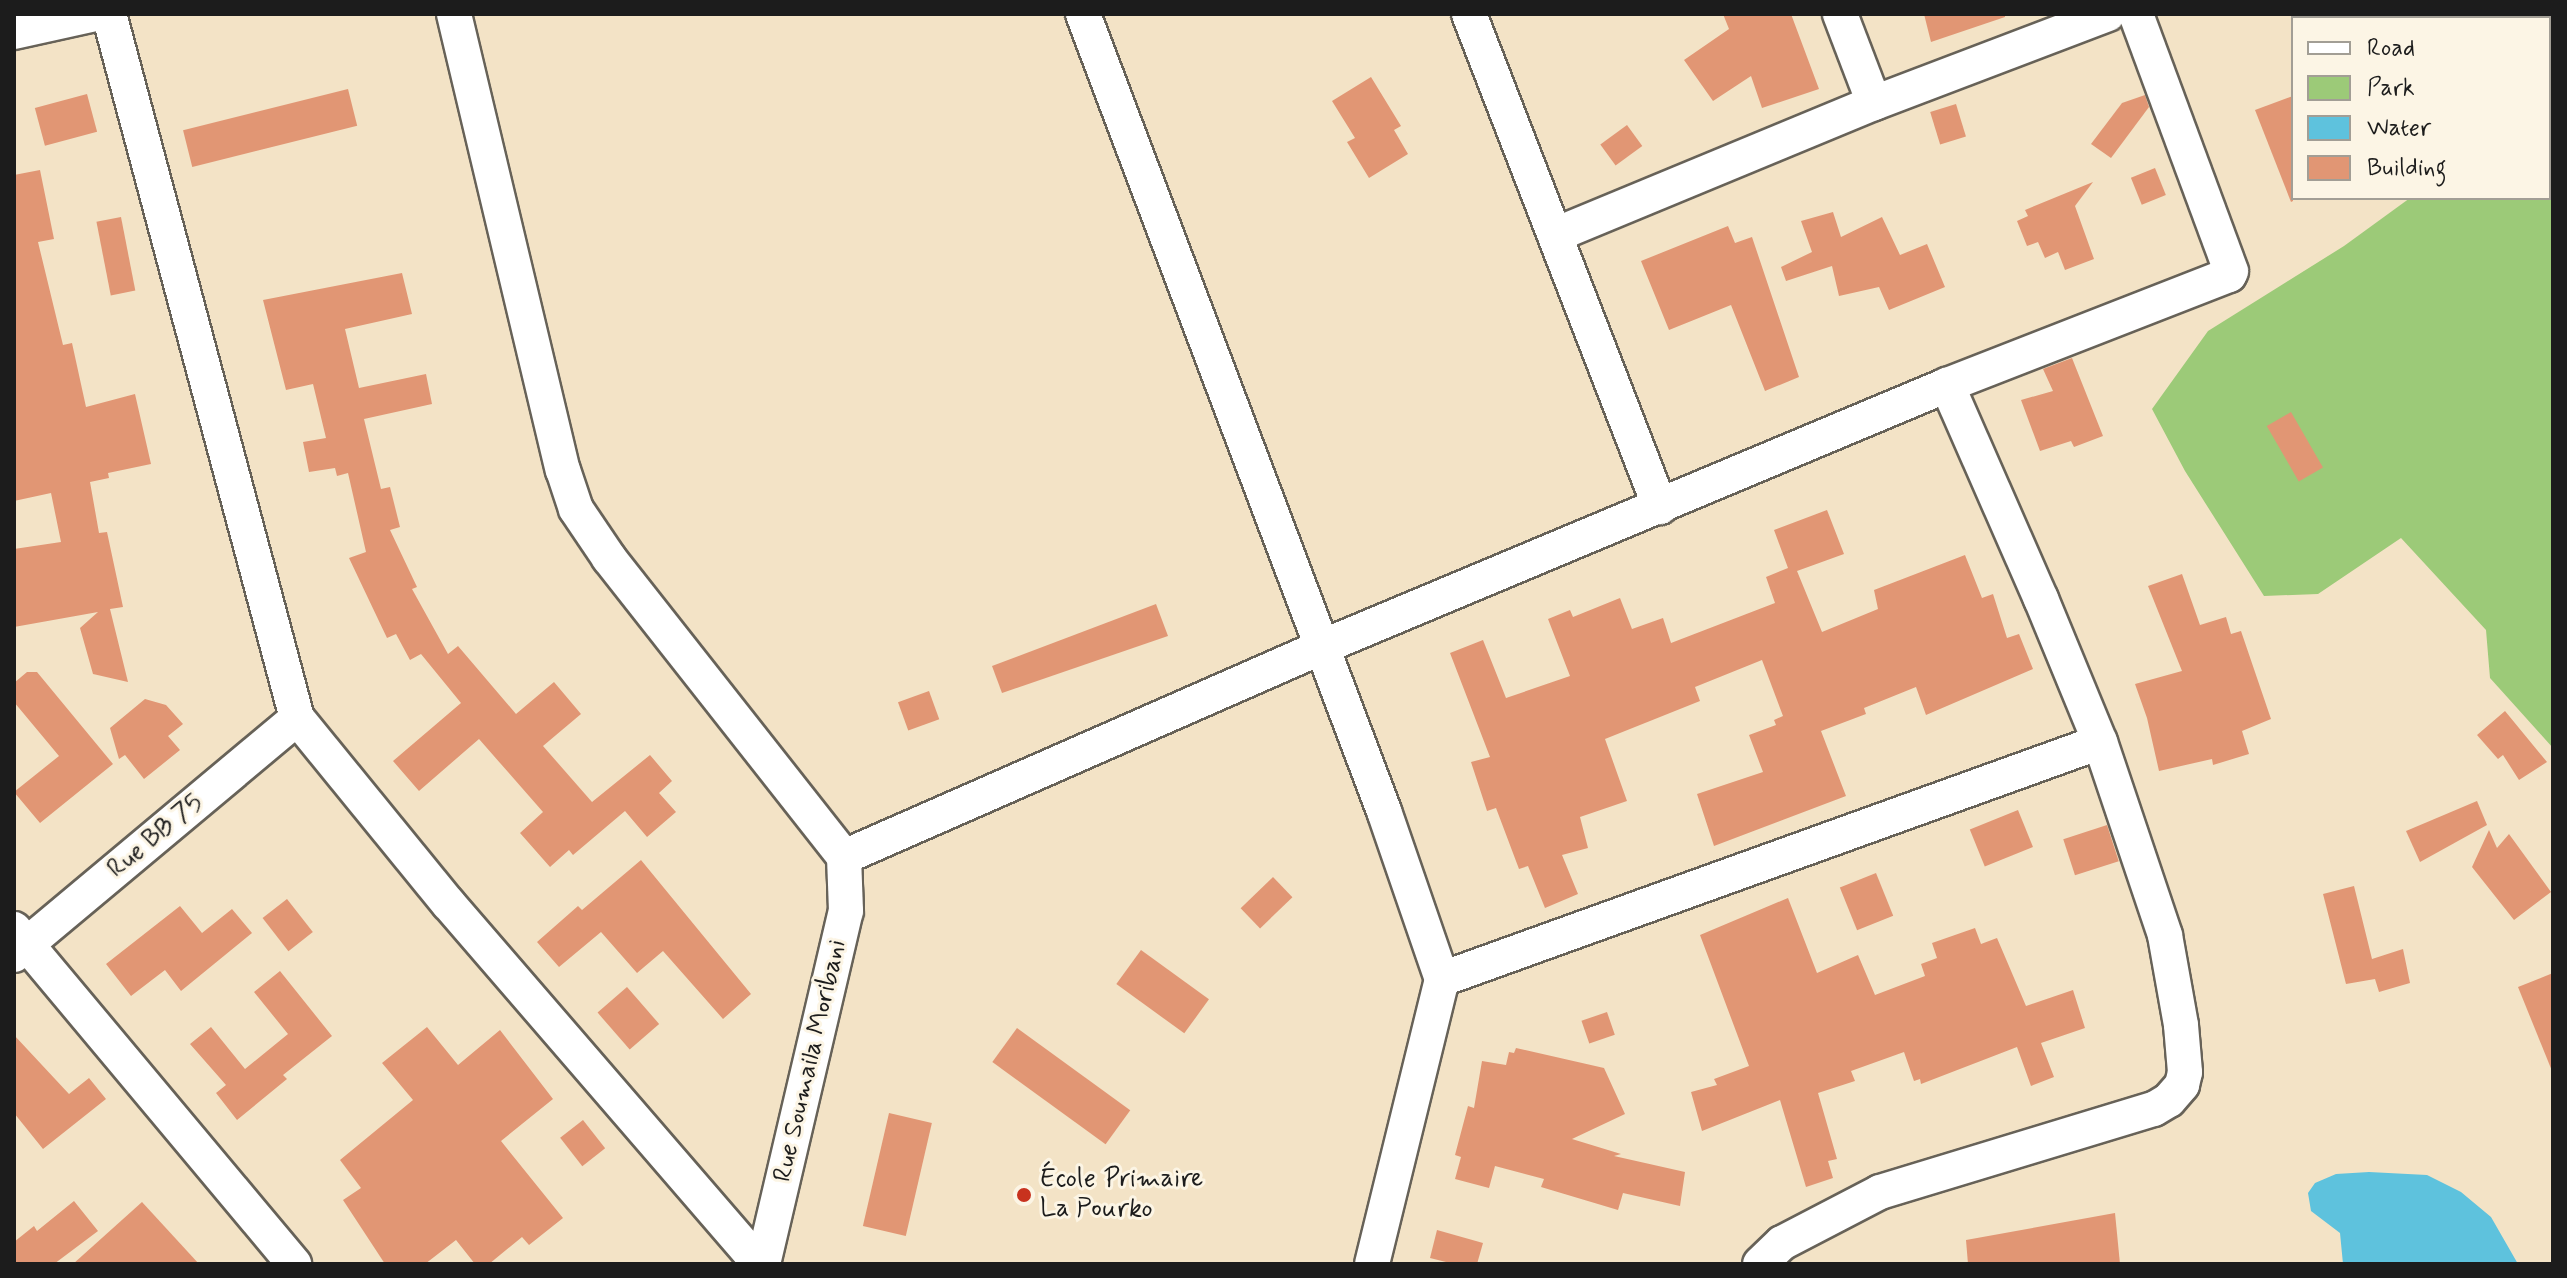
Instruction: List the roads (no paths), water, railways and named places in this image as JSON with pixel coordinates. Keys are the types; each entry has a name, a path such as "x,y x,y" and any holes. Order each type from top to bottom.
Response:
{"street":[{"path":"14,32 95,14"},
{"path":"109,14 297,718 448,903 762,1264"},
{"path":"454,14 563,470 576,509 609,558 844,857 1322,647 1947,385 2231,273 2136,14"},
{"path":"1083,14 1384,811 1442,979 1372,1264"},
{"path":"1469,14 1660,507"},
{"path":"1840,14 1874,103"},
{"path":"1555,235 1874,103 2108,14"},
{"path":"1760,1264 1782,1243 1880,1192 2154,1109 2169,1100 2182,1085 2185,1072 2177,987 2165,935 2100,742 1947,385"},
{"name":"Rue BB 75","path":"18,943 297,718"},
{"path":"1442,979 1786,852 2100,742"},
{"name":"Rue Soumaila Moribani","path":"762,1264 846,911 844,857"},
{"path":"18,943 294,1264"}],"water":[{"path":"2336,1174 2427,1175 2461,1192 2491,1217 2518,1264 2343,1264 2340,1233 2311,1211 2308,1193 2315,1183"}],"place":[{"name":"École Primaire La Pourko","path":"1024,1195"}]}
